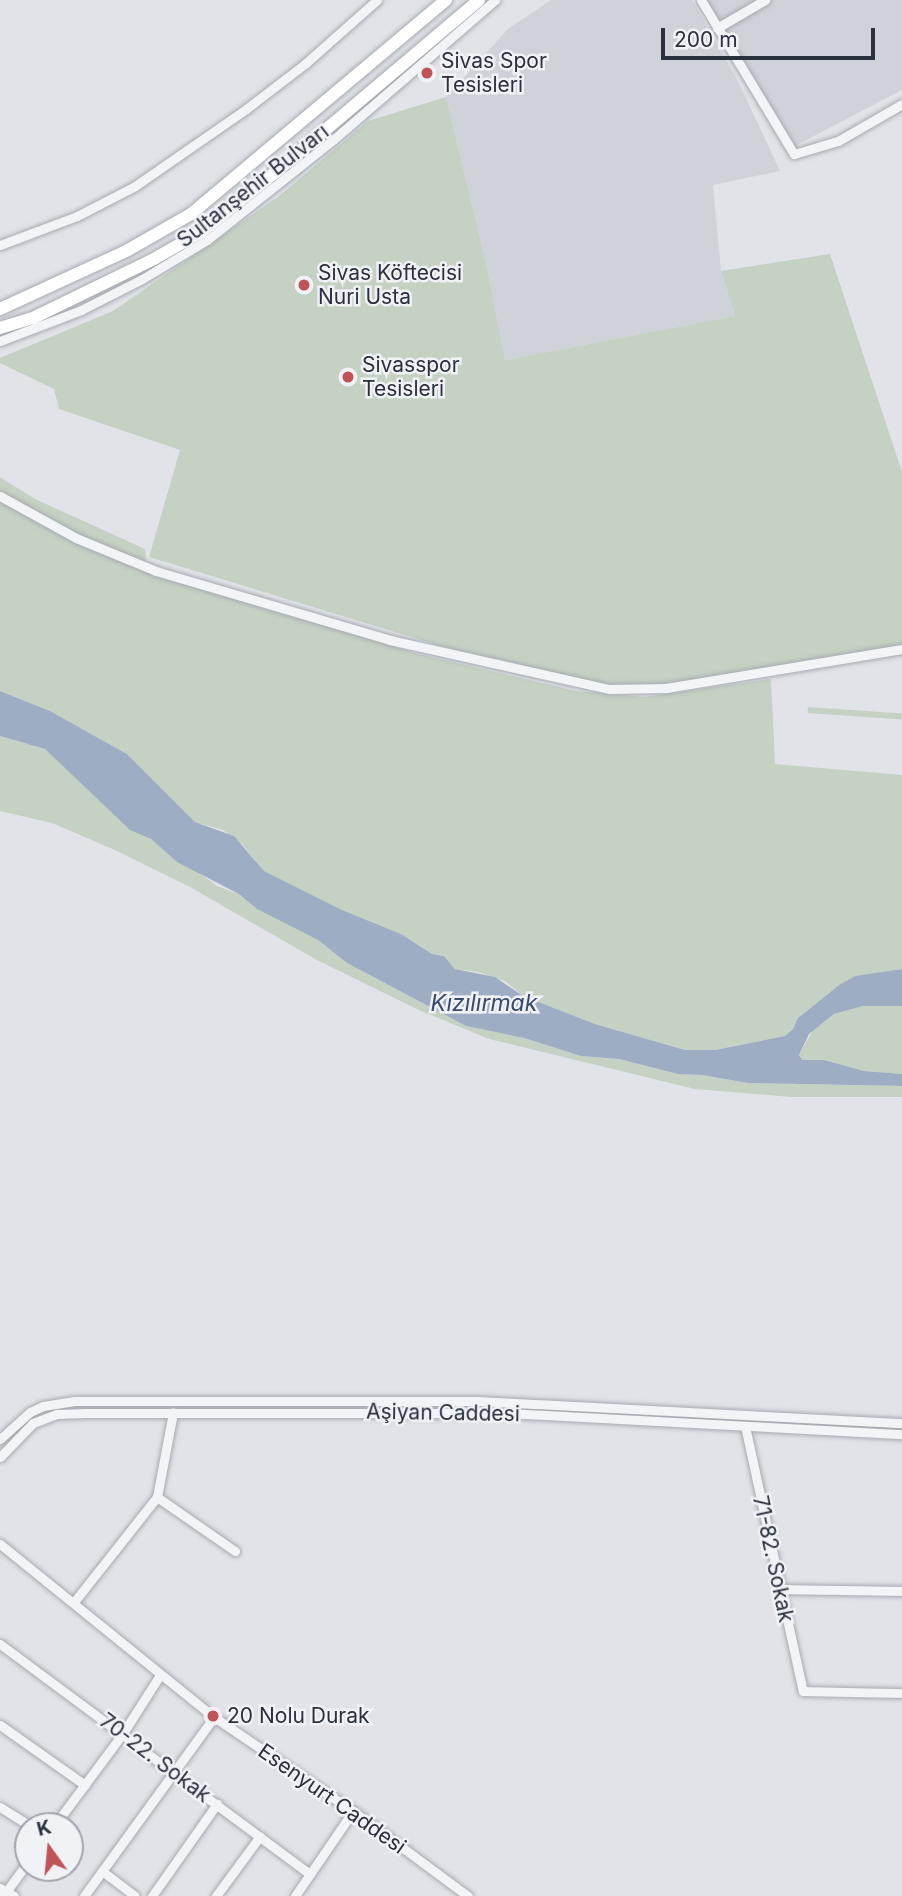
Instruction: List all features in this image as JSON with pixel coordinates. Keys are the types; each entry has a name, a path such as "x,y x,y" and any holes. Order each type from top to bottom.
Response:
{"highway":[{"name":"Sultanşehir Bulvarı","path":"0,309 128,250 191,214 446,0"},
{"name":"Sultanşehir Bulvarı","path":"0,328 33,318 154,259 201,232 479,0"}],"street":[{"path":"0,245 77,216 135,186 246,109 306,63 377,0"},
{"path":"0,341 81,310 142,279 207,240 324,146 495,0"},
{"path":"701,0 794,154 838,141 902,104"},
{"path":"718,28 765,0"},
{"path":"0,496 76,538 156,572 390,640 610,689 666,688 902,649"},
{"name":"Aşiyan Caddesi","path":"0,1439 30,1412 43,1406 75,1401 477,1401 902,1423"},
{"path":"74,1602 157,1497 173,1412"},
{"name":"Aşiyan Caddesi","path":"0,1457 33,1423 57,1414 508,1413 902,1434"},
{"name":"71-82. Sokak","path":"746,1426 803,1691 901,1693"},
{"path":"157,1497 235,1551"},
{"name":"Esenyurt Caddesi","path":"1,1548 74,1602 214,1717 353,1811 468,1896"},
{"path":"779,1589 902,1591"},
{"name":"70-22. Sokak","path":"0,1644 310,1874"},
{"path":"65,1812 123,1734 160,1675"},
{"path":"84,1896 214,1717"},
{"path":"0,1725 85,1785"},
{"path":"152,1896 218,1804"},
{"path":"295,1896 353,1811"},
{"path":"216,1896 260,1836"},
{"path":"102,1871 135,1896"}],"shaded area":[{"path":"551,0 692,0 738,81 780,171 713,185 721,271 735,316 505,360 487,267 446,97 508,29"},
{"path":"707,0 902,0 902,90 795,146"}],"green space":[{"path":"446,97 487,267 505,360 735,316 721,271 830,254 902,472 902,645 649,686 608,685 441,646 149,557 180,450 59,409 54,389 0,363 0,358 113,311 278,197 368,121"},
{"path":"0,477 35,499 145,549 147,572 418,654 576,691 644,697 771,679 775,764 902,775 902,969 856,976 839,985 798,1018 793,1029 785,1036 715,1050 685,1050 595,1024 523,996 505,981 478,972 455,969 444,956 432,954 401,934 342,910 264,871 242,844 223,830 195,822 127,754 50,711 0,691"},
{"path":"808,707 902,714 901,720 808,713"},
{"path":"0,736 45,749 130,829 151,839 177,862 188,865 217,886 239,894 257,909 318,940 347,963 466,1026 524,1038 581,1056 619,1059 678,1074 748,1083 902,1086 902,1097 791,1097 695,1089 489,1039 419,1010 317,960 190,887 115,850 52,823 0,811"},
{"path":"863,1006 902,1006 902,1074 864,1071 824,1060 801,1060 799,1055 813,1030 834,1014"}],"water":[{"name":"Kızılırmak","path":"0,691 50,711 127,754 195,822 234,836 264,871 342,910 401,934 432,954 444,956 455,969 495,977 523,996 595,1024 685,1050 715,1050 785,1036 793,1029 798,1018 839,985 855,976 902,969 902,1006 863,1006 834,1014 809,1034 799,1055 802,1060 824,1060 864,1071 902,1074 902,1086 748,1083 678,1074 619,1059 581,1056 524,1038 466,1026 347,963 318,940 257,909 239,894 177,862 151,839 130,830 45,749 0,736"}],"place":[{"name":"Sivas Spor Tesisleri","path":"427,73"},
{"name":"Sivas Köftecisi Nuri Usta","path":"304,285"},
{"name":"Sivasspor Tesisleri","path":"348,377"},
{"name":"20 Nolu Durak","path":"213,1716"}]}
